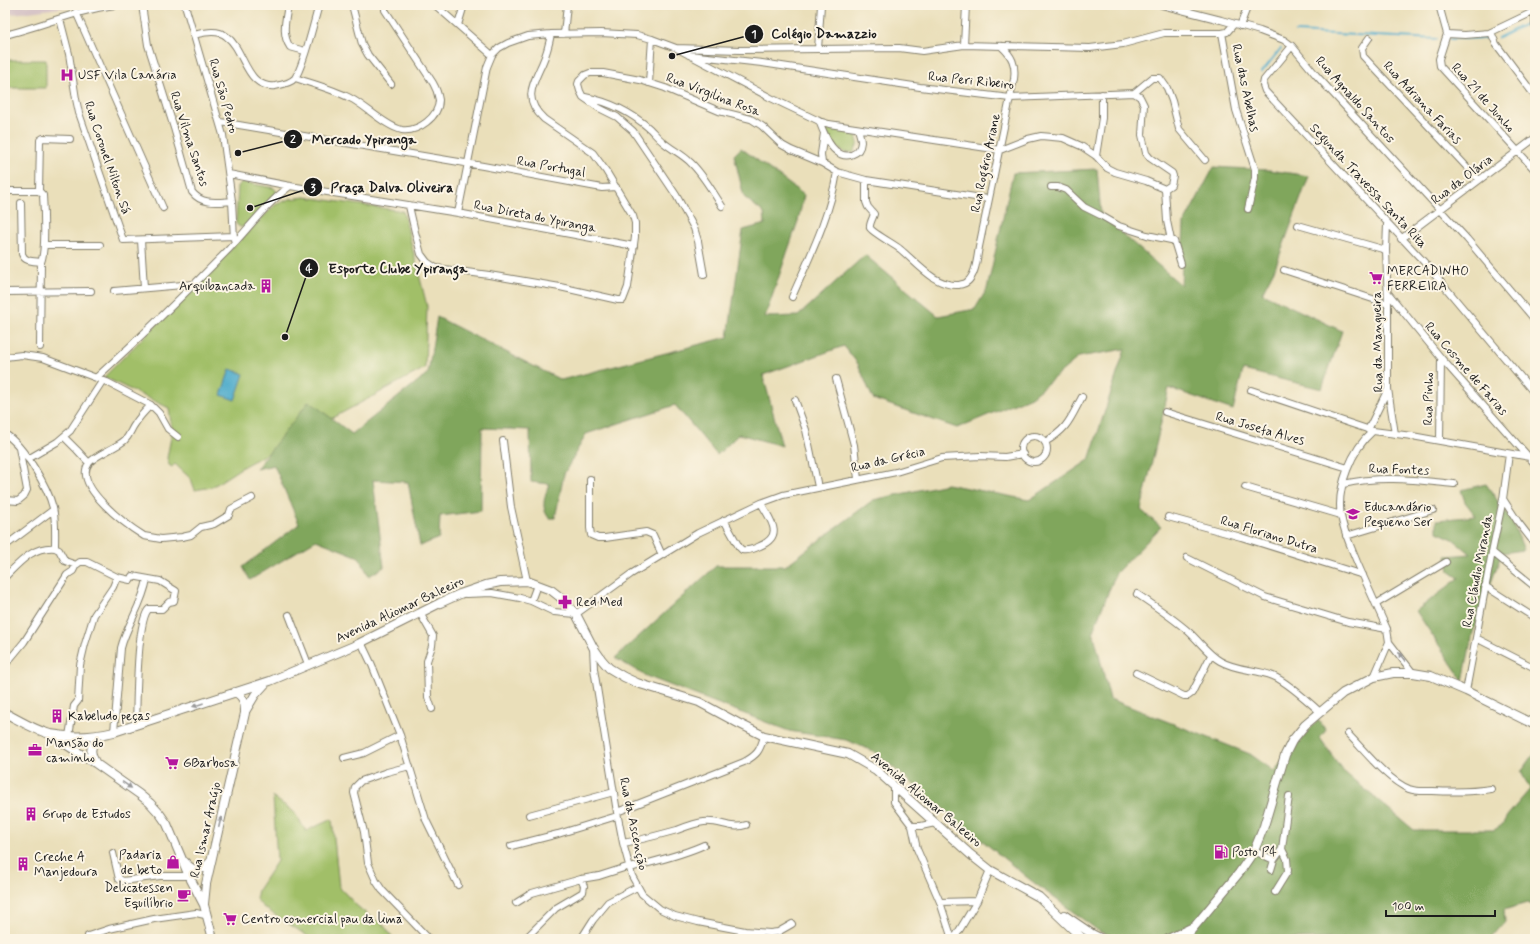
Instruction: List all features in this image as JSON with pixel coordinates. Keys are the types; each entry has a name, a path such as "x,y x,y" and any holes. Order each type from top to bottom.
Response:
{"main road":[{"name":"Avenida Aliomar Baleeiro","path":"5,713 49,733 69,736 98,735 114,732 267,682 361,642 440,602 460,594 500,582 527,581 551,590 560,597 576,614 593,647 609,668 624,677 699,702 764,736 848,754 876,770 894,788 990,870 1039,897 1083,939"},
{"path":"1184,939 1239,873 1254,851 1264,826 1285,755 1292,741 1305,725 1343,694 1374,677 1393,673 1413,673 1431,676 1466,691 1535,725"},
{"name":"Rua Ismar Araújo","path":"204,905 205,890 211,860 245,713 255,695 267,682"},
{"path":"235,692 245,701 245,713"},
{"path":"49,733 95,763 150,803 167,824 189,876 204,905 205,915 213,939"},
{"path":"95,763 91,749 98,735"},
{"path":"182,858 187,865 194,870 202,869 211,860"},
{"name":"Avenida Aliomar Baleeiro","path":"1048,905 1102,939"},
{"path":"1168,939 1195,926"}],"street":[{"path":"5,35 42,26 76,12 115,5"},
{"name":"Rua Vilma Santos","path":"142,5 148,45 192,192 196,197 206,202 232,201"},
{"name":"Rua São Pedro","path":"185,5 221,122 232,201 234,244"},
{"path":"288,5 284,28 285,37 290,47 306,51"},
{"path":"295,78 306,51 319,5"},
{"path":"352,5 362,44 368,55 391,84"},
{"path":"435,5 492,55"},
{"path":"458,25 464,5"},
{"path":"564,34 567,5"},
{"path":"818,49 821,5"},
{"path":"964,45 966,5"},
{"name":"Rua Agnaldo Santos","path":"1162,5 1237,25 1284,40 1292,46 1316,75 1493,268 1535,320"},
{"path":"676,48 740,50 899,48 922,51 964,45 1090,48 1122,44 1164,34 1227,32 1237,25 1248,5"},
{"path":"1439,5 1447,34 1481,34 1491,32 1535,12 1535,25"},
{"path":"193,35 212,32 220,33 226,36 237,50 252,76 259,83 272,86 295,78 348,97 396,128 408,130 422,125 429,120 438,106 437,92 433,83 385,8"},
{"path":"76,12 163,208"},
{"name":"Rua Coronel Nilton Sá","path":"60,19 69,54 79,113 120,232 123,240 125,241 142,240"},
{"path":"1491,32 1496,44 1535,96"},
{"name":"Rua das Abelhas","path":"1222,33 1236,110 1255,169 1255,178 1248,209"},
{"path":"409,206 421,254 427,262 436,268 489,274 623,300 626,295 634,246 635,223 629,207 600,162 592,153 544,119 532,104 532,86 548,50 551,34"},
{"path":"458,213 487,67 492,55 499,48 518,38 551,34 620,34 636,35 652,39 676,48 758,92 819,121 858,129 1000,150 1028,139 1041,136 1053,137 1073,142 1082,146 1096,156 1107,168 1115,172 1146,181 1165,190"},
{"name":"Rua 21 de Junho","path":"1447,34 1439,59 1440,66 1517,152"},
{"name":"Rua Adriana Farias","path":"1369,38 1362,48 1363,56 1479,180"},
{"path":"649,83 652,39"},
{"name":"Rua Rogério Ariane","path":"866,180 866,202 874,214 870,225 871,230 890,241 937,280 947,284 964,284 968,281 972,275 975,265 1014,79 1014,64 1012,57 1001,46"},
{"name":"Segunda Travessa Santa Rita","path":"1292,46 1264,80 1263,87 1387,224 1424,262 1535,394"},
{"name":"Rua Peri Ribeiro","path":"689,55 788,66 920,87 1010,98 1134,93"},
{"name":"Rua Virgilina Rosa","path":"583,97 578,84 581,78 590,73 613,74 649,83 719,111 744,116 757,121 782,145 822,163 836,172 866,180 988,199"},
{"path":"1165,190 1171,185 1173,176 1172,173 1150,158 1146,153 1142,135 1144,105 1140,97 1134,93 1152,78 1160,78 1167,88 1179,129 1205,160"},
{"path":"1096,156 1102,118 1102,94"},
{"path":"583,97 607,102 617,106 650,128 661,140 695,167 722,206"},
{"path":"583,97 599,108 617,117 633,131 646,148 676,195 694,228 698,241 704,275"},
{"path":"819,121 834,150 842,155 849,156 856,153 859,149 861,143 858,129"},
{"name":"Rua Portugal","path":"221,122 483,166 602,188 616,187"},
{"path":"822,163 821,154 824,132"},
{"path":"40,347 41,262 44,245 43,198 42,193 39,191 40,140 43,138 70,139"},
{"name":"Rua da Olária","path":"1402,239 1535,138"},
{"path":"1517,152 1535,170"},
{"path":"792,297 821,229 833,194 836,172"},
{"name":"Rua Direta do Ypiranga","path":"229,174 290,186 458,213 634,246"},
{"path":"28,459 64,437 78,419 100,379 133,344 234,244 268,204 290,186"},
{"path":"1051,187 1058,187 1066,190 1084,207 1100,214 1119,226 1174,241 1181,264"},
{"path":"5,190 39,191"},
{"path":"1165,190 1166,210 1171,240"},
{"path":"21,203 22,254 25,260 41,262"},
{"name":"Rua da Mangueira","path":"1387,224 1388,389 1395,434"},
{"path":"1298,225 1386,250"},
{"path":"144,288 142,240 234,236"},
{"path":"44,245 100,245"},
{"path":"1284,270 1388,304"},
{"path":"114,291 194,284"},
{"path":"5,292 40,293 91,291"},
{"name":"Rua Cosme de Farias","path":"1388,293 1441,358 1509,436 1532,457 1535,464"},
{"path":"5,357 22,355 34,356 100,379 150,405 159,413 168,429 178,437"},
{"name":"Rua Pinho","path":"1440,441 1441,358"},
{"path":"836,379 854,445 858,479"},
{"path":"1388,389 1371,430 1359,446 1348,468 1343,484 1341,515 1346,536 1387,629 1389,642 1413,673"},
{"path":"1251,390 1371,430 1532,457"},
{"path":"1045,442 1056,436 1067,426 1082,397"},
{"path":"795,400 806,430 818,487"},
{"path":"150,405 134,424 131,432 125,440 92,460 87,468 87,476 90,485 110,510 135,530 150,538 171,539 191,535 201,527 214,524 229,515 231,509 252,498"},
{"name":"Rua Josefa Alves","path":"1165,412 1348,468"},
{"path":"5,434 19,446 50,498 53,510 55,548"},
{"path":"1035,436 1043,439 1045,442 1047,446 1046,454 1040,460 1029,460 1023,454 1022,445 1027,438 1035,436"},
{"path":"64,437 89,463"},
{"path":"502,441 511,507 527,581"},
{"path":"5,500 18,501 24,496 27,490 19,446"},
{"name":"Rua da Grécia","path":"576,614 631,574 698,533 761,503 783,495 896,472 942,458 980,456 1005,457 1023,454"},
{"name":"Rua Cláudio Miranda","path":"1466,691 1485,586 1503,499 1509,454"},
{"name":"Rua Fontes","path":"1343,484 1374,478 1454,484"},
{"path":"590,479 591,535 598,538 605,538 646,532 653,535 662,555"},
{"path":"1245,487 1341,515"},
{"path":"1503,499 1535,544"},
{"path":"724,520 742,550 752,549 764,544 773,537 774,530 761,503"},
{"path":"5,546 53,510"},
{"path":"1346,536 1433,510"},
{"name":"Rua Floriano Dutra","path":"1168,517 1241,537 1363,574"},
{"path":"5,577 20,562 36,551 45,548 55,548 59,550 65,561 76,565"},
{"path":"1492,552 1535,587"},
{"path":"1187,558 1265,596 1348,622 1387,629"},
{"path":"5,665 24,642 67,575 80,562 87,562 117,577 130,580 132,576 160,581 176,590 174,601 169,602 162,609 150,609 147,611 145,616 138,658 136,726"},
{"path":"1376,604 1446,562"},
{"path":"69,736 74,706 78,701 80,666 85,644 94,615 113,587 117,577"},
{"path":"114,732 121,648 128,627 142,599 147,579"},
{"path":"531,601 537,585"},
{"path":"1485,586 1535,618"},
{"path":"460,594 492,593 531,601 554,612 576,614"},
{"path":"1137,594 1184,628 1198,640 1211,655 1232,667 1274,676 1320,712"},
{"path":"420,613 433,636 432,646 427,660 428,697 432,709"},
{"path":"289,615 308,664"},
{"path":"1476,638 1535,668"},
{"path":"361,642 372,665 400,735 426,820 458,885"},
{"path":"1374,677 1389,642"},
{"name":"Rua da Ascenção","path":"593,647 594,669 617,814 628,867 637,887 645,897 660,909 698,922 745,931 770,933 778,932 792,924"},
{"path":"1136,673 1184,696 1188,696 1192,693 1211,655"},
{"path":"1348,734 1380,766 1398,782 1409,789 1420,791 1453,792 1491,789"},
{"path":"344,758 364,753 400,735"},
{"path":"511,846 558,834 617,814 744,762 760,750 764,736"},
{"path":"410,766 361,781 357,784 354,793 364,832 368,863 374,877 382,890 429,939"},
{"path":"894,788 894,802 912,826 918,849 940,902 953,939"},
{"path":"529,815 614,792"},
{"path":"1270,870 1274,860 1282,850 1289,796"},
{"path":"623,843 640,840 703,822 727,824 738,828 746,825"},
{"path":"912,826 935,823"},
{"path":"516,903 532,892 686,853 704,845"},
{"path":"1275,892 1288,871 1287,859 1282,850"},
{"path":"1254,851 1274,860"},
{"path":"113,853 119,879 123,881 160,876 189,876"},
{"path":"953,939 977,901 990,870"},
{"path":"525,939 556,908 583,892 584,889 581,879"},
{"path":"581,939 593,920 608,902 637,887"},
{"path":"940,902 977,901"},
{"path":"88,936 109,929 154,920 196,913 205,915"}],"shaded area":[{"path":"5,5 84,5 5,15"}],"green space":[{"path":"5,60 46,60 46,88 5,88"},
{"path":"823,126 855,131 858,143 854,152 845,153 834,146"},
{"path":"741,148 804,195 798,221 765,317 798,316 865,255 938,316 975,309 987,289 1013,173 1097,169 1101,215 1181,285 1184,223 1214,167 1269,170 1309,176 1275,268 1262,293 1342,331 1322,389 1243,370 1233,410 1169,388 1141,510 1161,527 1116,573 1093,631 1110,699 1250,754 1274,771 1318,720 1326,730 1320,738 1343,771 1414,830 1494,830 1502,825 1507,816 1530,789 1521,772 1535,753 1535,906 1527,903 1504,910 1505,922 1492,937 1494,939 1126,939 1100,932 1029,879 873,751 846,740 789,731 646,676 615,658 716,566 785,566 873,500 947,484 1029,500 1089,460 1125,349 1079,357 1031,397 957,428 873,399 858,364 844,346 763,375 782,446 739,434 717,455 675,405 586,434 564,474 555,518 549,518 546,514 544,506 549,484 531,482 530,430 482,428 481,511 440,516 439,538 420,546 408,482 373,480 384,567 369,576 359,557 316,540 250,580 243,567 299,524 274,465 256,469 309,401 352,434 428,373 437,317 561,380 728,337 743,230 765,224 764,213 744,197 734,155"},
{"path":"242,182 274,188 277,192 245,226 241,227 236,223 238,186"},
{"path":"305,197 403,211 427,306 425,368 244,466 212,487 195,490 191,479 175,464 172,467 169,465 167,458 172,432 169,408 104,377 275,205 290,199"},
{"path":"1486,484 1512,521 1524,550 1502,553 1473,632 1463,681 1416,611 1459,578 1449,571 1446,556 1471,554 1453,539 1437,532 1437,520 1476,516 1465,502 1461,490"},
{"path":"273,797 294,812 306,831 332,819 339,887 357,906 373,919 382,923 394,939 312,939 263,907 256,899 258,890 277,861"}],"water":[{"path":"230,369 244,374 235,400 221,395"}],"waterway":[{"path":"1498,38 1531,21"},
{"path":"1295,32 1437,39"},
{"path":"1450,39 1487,38"},
{"path":"1262,72 1281,48"}],"place":[{"name":"Colégio Damazzio","path":"672,56"},
{"name":"USF Vila Canária","path":"67,75"},
{"name":"Mercado Ypiranga","path":"238,153"},
{"name":"Praça Dalva Oliveira","path":"250,208"},
{"name":"MERCADINHO FERREIRA","path":"1376,278"},
{"name":"Arquibancada","path":"266,286"},
{"name":"Esporte Clube Ypiranga","path":"285,337"},
{"name":"Educandário Pequeno Ser","path":"1353,514"},
{"name":"Red Med","path":"565,602"},
{"name":"Kabeludo peças","path":"57,716"},
{"name":"Mansão do caminho","path":"35,750"},
{"name":"GBarbosa","path":"172,763"},
{"name":"Grupo de Estudos","path":"31,814"},
{"name":"Posto P4","path":"1221,852"},
{"name":"Padaria de beto","path":"173,862"},
{"name":"Creche A Manjedoura","path":"23,864"},
{"name":"Delicatessen Equilíbrio","path":"184,895"},
{"name":"Centro comercial pau da lima","path":"230,919"}]}
